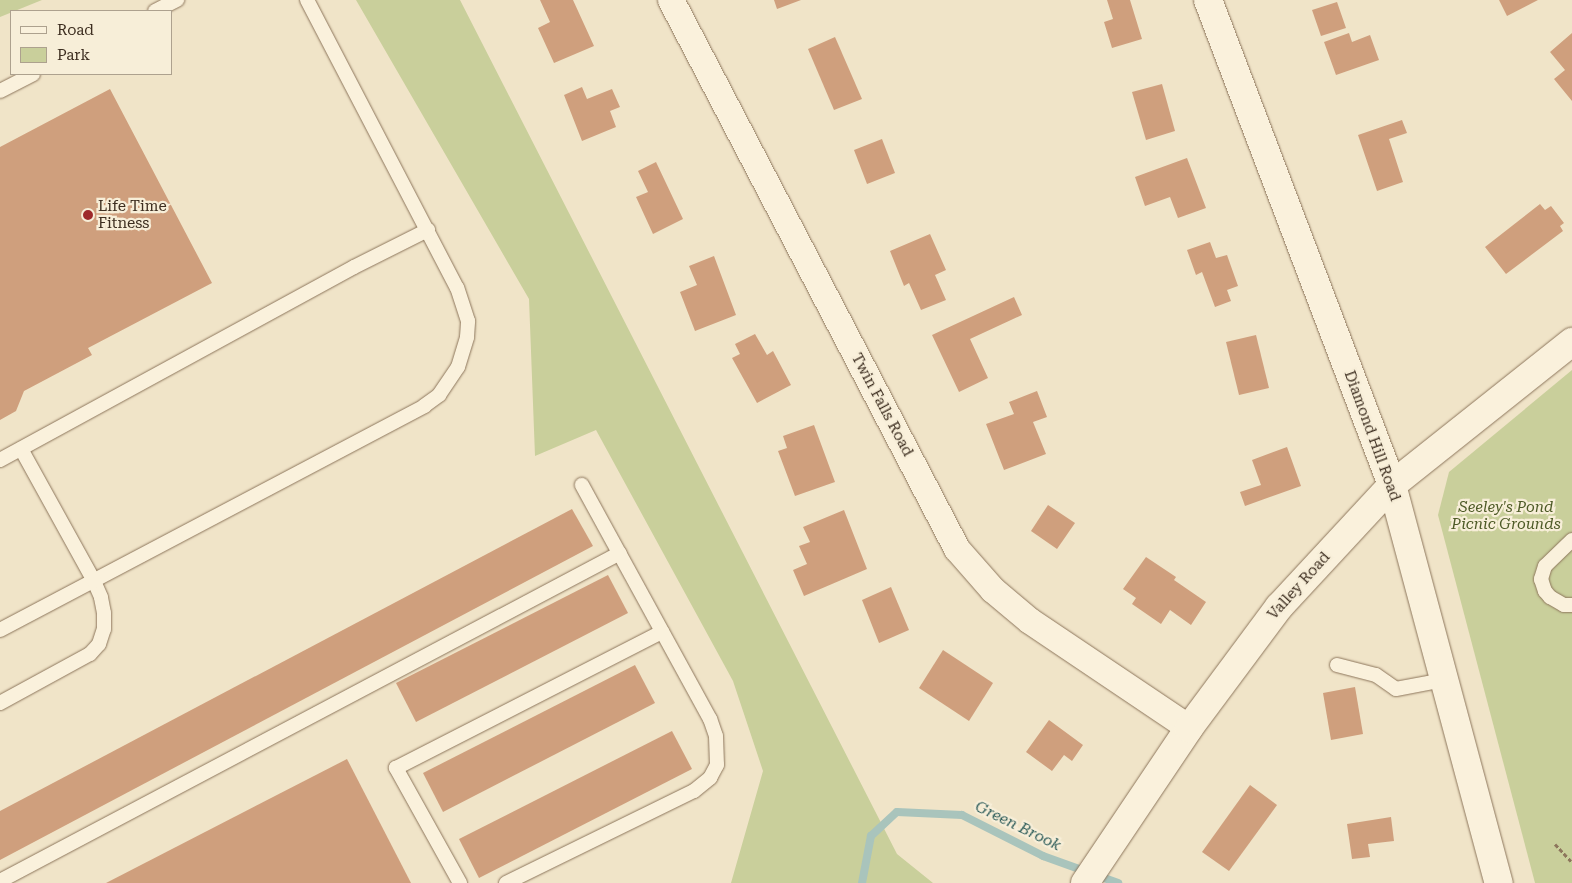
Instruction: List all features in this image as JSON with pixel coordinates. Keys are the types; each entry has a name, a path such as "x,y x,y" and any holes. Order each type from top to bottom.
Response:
{"main road":[{"name":"Diamond Hill Road","path":"1208,0 1392,485 1499,883"},
{"name":"Valley Road","path":"1085,883 1189,728 1278,607 1392,485 1572,342"}],"street":[{"name":"Twin Falls Road","path":"671,0 957,549 993,590 1030,621 1189,728"}],"lane":[{"path":"157,10 177,0"},
{"path":"0,630 424,406 439,395 458,367 467,337 468,322 457,288 307,0"},
{"path":"0,91 31,75"},
{"path":"0,460 345,272 428,230"},
{"path":"0,703 78,662 99,644 104,629 104,613 94,581 21,449"},
{"path":"506,883 694,791 710,778 717,765 716,736 710,719 582,484"},
{"path":"1572,540 1545,566 1541,579 1550,597 1564,605 1572,605"},
{"path":"0,881 620,553"},
{"path":"460,883 396,768 662,632"},
{"path":"1336,665 1376,675 1396,689 1444,680"}],"path":[{"path":"1555,844 1572,862"}],"green space":[{"path":"0,0 42,0 17,10 10,10 10,13 0,17"},
{"path":"356,0 460,0 897,854 933,883 731,883 763,771 733,681 596,430 535,456 529,299"},
{"name":"Seeley's Pond Picnic Grounds","path":"1572,370 1572,883 1535,883 1438,515 1449,472"}],"building":[{"path":"540,0 573,0 594,46 554,63 538,28 550,22"},
{"path":"774,0 801,0 777,9"},
{"path":"1107,0 1130,0 1142,39 1112,48 1104,22 1113,19"},
{"path":"1499,0 1538,0 1507,16"},
{"path":"1337,2 1346,28 1321,36 1312,10"},
{"path":"1349,33 1352,42 1370,35 1379,60 1336,75 1324,42"},
{"path":"1572,33 1572,101 1554,79 1565,70 1550,52"},
{"path":"835,37 862,99 834,110 808,49"},
{"path":"1162,84 1175,131 1146,140 1132,92"},
{"path":"582,87 587,99 612,89 620,107 610,111 616,127 582,141 564,95"},
{"name":"Life Time Fitness","path":"110,89 212,283 88,348 92,355 24,391 16,411 0,420 0,147"},
{"path":"1402,120 1407,133 1389,139 1403,182 1377,191 1358,135"},
{"path":"882,139 895,173 867,184 854,150"},
{"path":"1187,158 1206,208 1178,218 1170,197 1145,206 1135,177"},
{"path":"656,162 683,219 653,234 636,197 648,192 638,171"},
{"path":"1540,204 1545,210 1551,206 1564,223 1560,226 1563,231 1506,274 1485,247"},
{"path":"930,234 946,270 935,275 946,300 921,310 909,283 904,286 890,251"},
{"path":"1210,242 1216,258 1227,255 1238,286 1227,290 1231,301 1215,307 1202,272 1196,275 1187,250"},
{"path":"714,256 736,315 695,331 680,292 697,285 689,266"},
{"path":"1014,297 1022,315 970,339 988,378 959,392 932,335"},
{"path":"755,334 767,355 773,351 791,385 757,403 732,358 740,354 735,344"},
{"path":"1256,335 1269,388 1239,395 1226,342"},
{"path":"1037,391 1047,417 1033,422 1046,454 1004,470 986,424 1014,414 1009,402"},
{"path":"814,425 835,482 795,496 778,451 787,448 783,436"},
{"path":"1287,447 1301,486 1245,506 1240,492 1261,485 1252,460"},
{"path":"1048,505 1075,523 1057,549 1031,531"},
{"path":"572,509 593,546 0,860 0,811"},
{"path":"844,510 867,569 804,596 793,570 807,564 799,546 810,542 803,527"},
{"path":"1146,557 1176,577 1174,580 1206,602 1191,625 1170,610 1161,624 1132,604 1136,598 1123,589"},
{"path":"608,575 628,613 416,722 396,683"},
{"path":"891,587 909,630 879,643 862,600"},
{"path":"943,650 993,683 969,721 919,688"},
{"path":"635,665 655,703 443,812 423,773"},
{"path":"1355,687 1363,734 1331,740 1323,693"},
{"path":"1049,720 1083,745 1072,761 1064,755 1052,771 1026,752"},
{"path":"672,731 692,769 479,878 459,839"},
{"path":"347,759 411,883 106,883"},
{"path":"1250,785 1277,805 1229,871 1202,852"},
{"path":"1391,817 1394,841 1368,844 1370,857 1352,859 1347,824"}],"waterway":[{"name":"Green Brook","path":"862,883 871,836 897,812 962,815 1043,856 1118,883"}],"place":[{"name":"Life Time Fitness","path":"88,215"}]}
